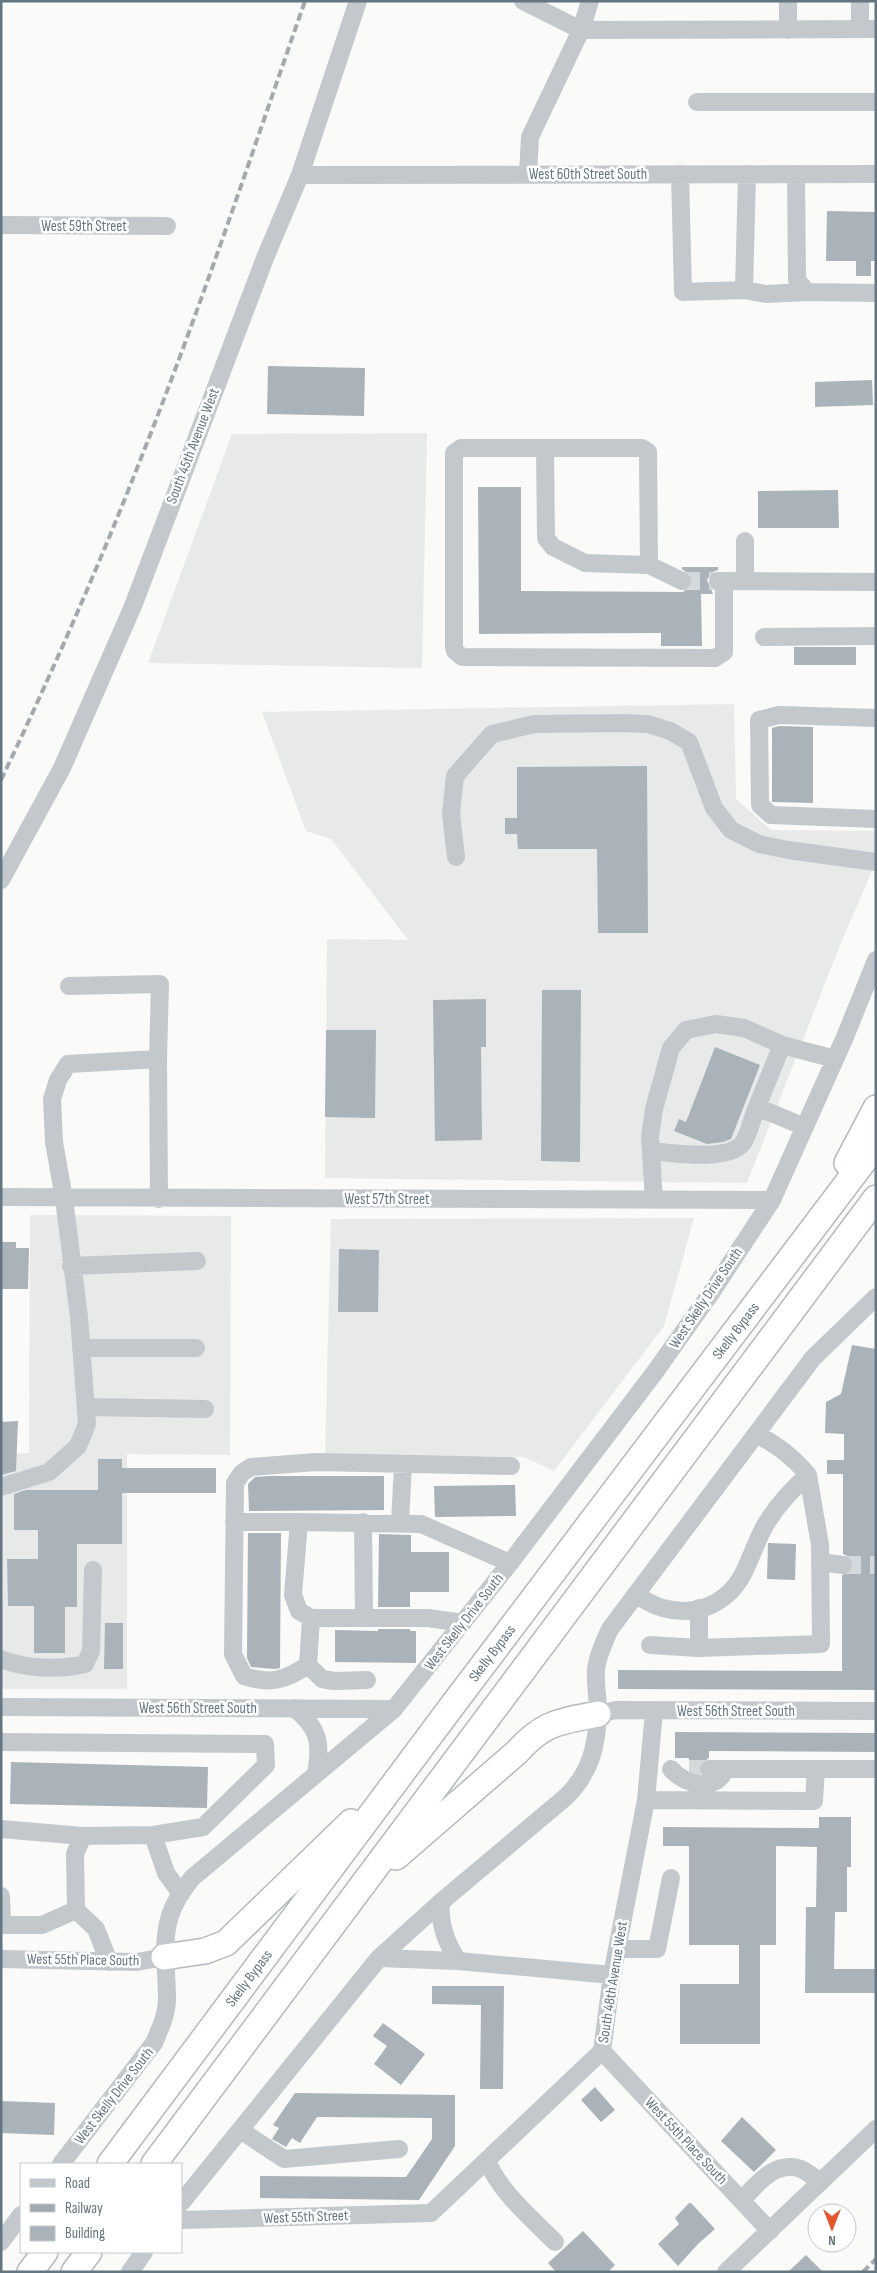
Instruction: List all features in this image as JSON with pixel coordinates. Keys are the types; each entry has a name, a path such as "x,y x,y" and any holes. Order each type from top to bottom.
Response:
{"highway":[{"path":"815,1226 876,1108"},
{"name":"Skelly Bypass","path":"111,2163 876,1145"},
{"path":"155,2163 876,1198"},
{"path":"360,1888 516,1753 529,1738 551,1723 598,1714"},
{"path":"164,1957 206,1951 226,1943 405,1770"},
{"path":"30,2272 44,2253"},
{"path":"74,2272 88,2253"}],"street":[{"name":"South 45th Avenue West","path":"1,880 62,768 129,614 265,258 300,175 358,1"},
{"path":"523,1 581,30 868,29 860,1"},
{"path":"528,174 530,137 581,30 590,1"},
{"path":"788,1 788,30"},
{"path":"697,102 876,102"},
{"path":"680,174 682,292 744,290 766,294 807,292 876,293"},
{"path":"744,290 747,174"},
{"path":"796,174 797,280 807,292"},
{"name":"West 60th Street South","path":"300,175 876,174"},
{"name":"West 59th Street","path":"1,225 167,226"},
{"path":"649,565 650,455 642,448 461,448 454,454 454,647 458,655 462,657 715,658 724,652 721,581 876,582"},
{"path":"545,448 546,538 548,543 585,563 649,565 682,581"},
{"path":"745,541 745,581"},
{"path":"764,637 876,636"},
{"path":"876,718 779,715 759,720 760,805 771,815 876,818"},
{"path":"456,857 451,814 455,776 492,734 534,724 621,723 648,724 670,731 689,742 714,808 731,830 758,844 876,862"},
{"name":"West Skelly Drive South","path":"61,2163 154,2043 162,2024 167,2000 164,1957 167,1929 176,1901 192,1878 394,1709 464,1623 655,1372 711,1293 772,1200 845,1037 876,960"},
{"path":"69,986 160,984 158,1059 159,1199"},
{"path":"654,1200 650,1137 654,1109 671,1048 686,1030 716,1024 744,1028 782,1045 835,1059"},
{"path":"651,1151 717,1155 734,1149 743,1143 782,1045"},
{"path":"1,1487 49,1472 78,1446 87,1424 81,1348 64,1199 54,1142 52,1099 58,1080 68,1064 158,1059"},
{"path":"756,1109 769,1112 805,1127"},
{"name":"West 57th Street","path":"1,1198 772,1200"},
{"path":"71,1266 197,1261"},
{"path":"182,2202 379,1958 441,1902 567,1796 580,1782 588,1769 593,1751 598,1714 596,1670 601,1648 610,1629 813,1358 876,1297"},
{"path":"81,1348 196,1348"},
{"path":"86,1407 205,1409"},
{"path":"650,1645 700,1648 821,1644 820,1562 817,1523 808,1475 778,1445 756,1434"},
{"path":"308,1665 291,1677 271,1681 254,1679 244,1676 232,1654 235,1483 242,1473 251,1467 316,1462 511,1466"},
{"path":"400,1523 404,1464"},
{"path":"635,1595 663,1608 699,1608 715,1605 729,1595 745,1571 763,1530 791,1491 808,1475"},
{"path":"234,1522 421,1524 510,1563"},
{"path":"299,1522 293,1595 299,1611 311,1618 428,1618 464,1623"},
{"path":"363,1522 364,1618"},
{"path":"820,1562 842,1565"},
{"path":"1,1658 15,1665 67,1668 85,1664 91,1651 93,1570"},
{"path":"699,1608 700,1648"},
{"path":"311,1618 308,1665 322,1679 334,1681 367,1680"},
{"name":"West 56th Street South","path":"1,1707 394,1709"},
{"path":"294,1708 312,1725 316,1734 319,1752 316,1773"},
{"name":"West 56th Street South","path":"598,1714 616,1710 876,1711"},
{"name":"South 48th Avenue West","path":"431,2213 602,2051 612,1975 646,1800 654,1710"},
{"path":"1,1742 265,1744 266,1765 203,1827 153,1836 83,1836 1,1829"},
{"path":"649,1770 689,1769"},
{"path":"671,1770 687,1782 816,1770 876,1769"},
{"path":"646,1800 710,1781 814,1801 816,1770"},
{"path":"83,1836 74,1854 76,1910 96,1929 109,1962"},
{"path":"153,1836 166,1873 181,1894"},
{"path":"617,1948 657,1949 671,1878"},
{"path":"1,1896 2,1925 42,1925 76,1910"},
{"path":"441,1902 440,1920 450,1949 458,1961"},
{"name":"West 55th Place South","path":"1,1959 137,1962 164,1957"},
{"path":"379,1958 458,1961 612,1975"},
{"name":"West 55th Place South","path":"602,2051 770,2230"},
{"path":"726,2272 876,2129"},
{"path":"240,2130 284,2160 399,2149"},
{"path":"487,2160 491,2171 502,2186 555,2242"},
{"path":"742,2200 764,2177 780,2168 800,2169 821,2182"},
{"name":"West 55th Street","path":"182,2220 431,2213"},
{"path":"1,2242 13,2218"},
{"path":"130,2272 143,2253"}],"shaded area":[{"path":"427,433 422,668 148,663 232,434"},
{"path":"734,704 736,799 771,830 876,831 876,862 840,945 747,1183 325,1178 327,939 408,940 331,839 306,831 262,712"},
{"path":"30,1215 231,1216 230,1455 127,1454 127,1689 1,1689 1,1454 29,1453"},
{"path":"694,1218 664,1326 554,1471 524,1457 325,1455 331,1219"}],"building":[{"path":"827,211 876,212 876,261 871,261 871,276 856,276 856,261 826,261"},
{"path":"268,366 365,368 364,416 267,414"},
{"path":"872,380 873,405 815,407 815,382"},
{"path":"478,487 521,487 521,591 683,592 691,586 692,580 682,567 718,567 718,570 712,572 707,580 713,594 701,594 702,646 661,646 661,633 479,634"},
{"path":"838,490 839,528 758,528 758,491"},
{"path":"794,647 856,647 856,665 794,665"},
{"path":"779,726 813,727 813,803 772,802 772,728"},
{"path":"647,766 648,933 598,933 597,849 518,849 517,834 505,834 505,818 517,818 517,767"},
{"path":"542,990 581,990 580,1162 541,1161"},
{"path":"486,999 486,1047 481,1047 482,1140 435,1141 433,1000"},
{"path":"326,1030 376,1030 375,1118 325,1117"},
{"path":"715,1047 760,1065 731,1139 707,1144 674,1131 679,1119 686,1122"},
{"path":"1,1242 16,1242 16,1248 29,1248 28,1289 1,1289"},
{"path":"339,1249 379,1250 378,1312 338,1312"},
{"path":"852,1345 876,1349 876,1690 618,1689 618,1670 842,1671 842,1575 851,1572 854,1566 850,1557 843,1554 843,1474 827,1474 827,1460 844,1460 844,1434 825,1433 826,1402 841,1394"},
{"path":"18,1421 16,1471 1,1475 1,1422"},
{"path":"98,1459 122,1459 122,1468 216,1468 216,1493 122,1493 122,1544 77,1544 77,1607 65,1607 65,1653 34,1653 34,1606 8,1606 7,1559 38,1559 38,1530 14,1530 14,1494 26,1490 98,1490"},
{"path":"384,1476 384,1510 249,1511 248,1484 255,1477"},
{"path":"515,1485 516,1516 435,1517 434,1486"},
{"path":"248,1533 281,1533 280,1668 251,1667 247,1658"},
{"path":"379,1534 411,1535 411,1552 449,1552 449,1592 410,1592 410,1607 378,1607"},
{"path":"768,1543 796,1544 795,1580 767,1579"},
{"path":"105,1623 123,1623 123,1669 104,1669"},
{"path":"378,1629 410,1629 410,1631 416,1631 416,1663 335,1662 335,1630 378,1631"},
{"path":"675,1732 876,1733 876,1752 709,1751 709,1758 700,1764 699,1773 689,1770 689,1758 675,1758"},
{"path":"11,1762 208,1767 207,1808 10,1804"},
{"path":"819,1817 851,1817 851,1867 847,1867 847,1912 835,1912 834,1969 876,1969 876,1993 805,1993 806,1907 816,1907 817,1847 776,1846 776,1945 760,1945 760,2044 680,2044 680,1984 739,1984 739,1945 689,1945 689,1846 663,1846 663,1827 819,1828"},
{"path":"432,1986 504,1986 503,2089 480,2089 481,2005 432,2004"},
{"path":"383,2023 425,2054 401,2085 374,2064 387,2046 373,2036"},
{"path":"595,2087 615,2110 601,2122 581,2100"},
{"path":"295,2093 455,2095 455,2146 419,2200 260,2198 260,2176 406,2177 432,2139 432,2118 317,2117 300,2143 292,2138 286,2147 272,2139 279,2128 273,2125"},
{"path":"1,2101 55,2103 54,2135 1,2133"},
{"path":"742,2117 776,2150 754,2172 721,2141"},
{"path":"689,2203 715,2229 678,2266 658,2244 679,2224 675,2218"},
{"path":"583,2231 615,2265 608,2272 556,2272 548,2263"},
{"path":"806,2255 823,2272 788,2272"}],"tunnel":[{"path":"682,581 718,581"},
{"path":"843,1565 876,1565"},
{"path":"689,1769 709,1769"}],"railway":[{"path":"1,780 76,616 145,448 207,281 305,1"},
{"path":"863,2272 876,2259"}]}
